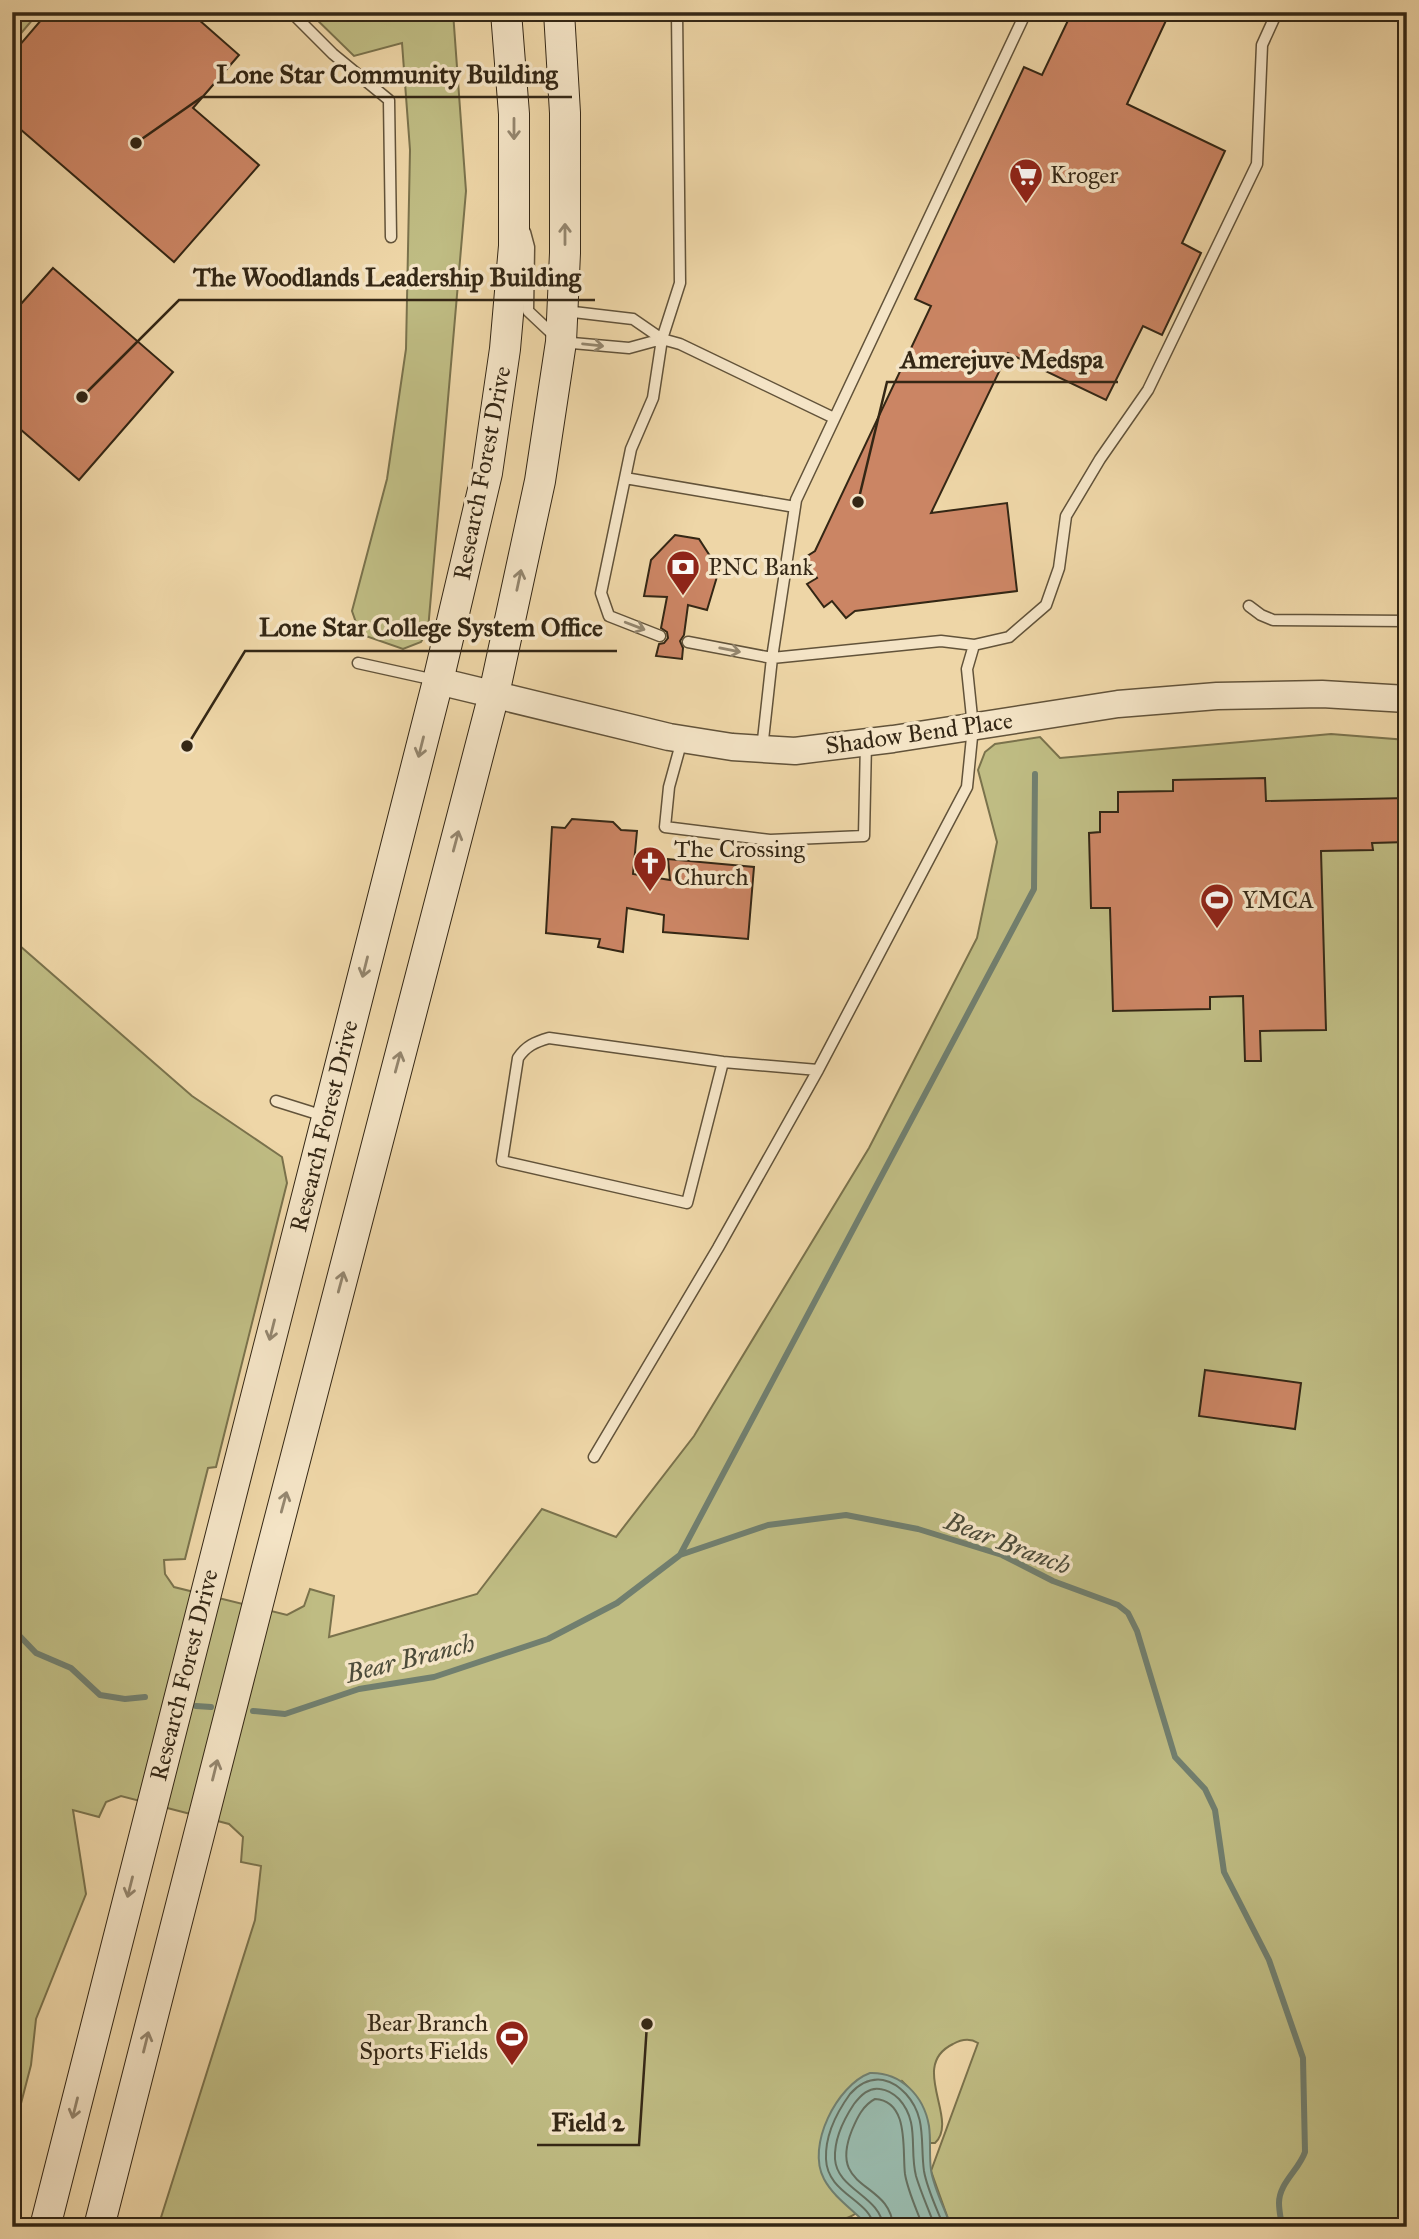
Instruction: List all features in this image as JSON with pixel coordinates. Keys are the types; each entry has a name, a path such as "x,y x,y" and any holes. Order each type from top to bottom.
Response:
{"main road":[{"name":"Research Forest Drive","path":"45,2227 438,681 487,473 505,349 514,246 514,114 506,12"},
{"path":"99,2227 494,694 540,481 561,342 565,113 559,12"}],"street":[{"name":"Shadow Bend Place","path":"438,681 682,739 732,747 795,751 1118,704 1217,696 1322,694 1407,699"}],"lane":[{"path":"291,12 333,54 389,100 391,237"},
{"path":"660,636 608,616 601,593 631,449 653,398 662,339 680,283 677,12"},
{"path":"762,749 772,658 796,500 1026,12"},
{"path":"688,642 772,658 941,641 974,645 1009,637 1046,605 1059,568 1066,516 1100,458 1148,390 1257,164 1262,45 1278,12"},
{"path":"514,200 529,247 528,311 561,342 629,348 662,339"},
{"path":"562,311 633,319 662,339 680,344 834,418"},
{"path":"625,478 795,507"},
{"path":"1249,606 1273,620 1407,621"},
{"path":"594,1457 718,1248 818,1070 967,787 973,727 967,669 974,645"},
{"path":"358,663 438,681"},
{"path":"682,739 669,787 665,827 770,840 864,836 866,742"},
{"path":"723,1062 687,1203 502,1161 518,1058 524,1049 536,1041 549,1038 723,1062 818,1070"},
{"path":"276,1101 327,1117"}],"shaded area":[{"path":"12,12 39,12 12,44"},
{"path":"309,12 453,12 466,191 428,630 421,642 403,649 360,634 352,611 387,479 406,349 410,150 402,43 354,56"},
{"path":"1331,734 1407,740 1407,2227 951,2227 931,2171 978,2043 966,2040 953,2044 940,2054 935,2065 934,2079 942,2120 941,2133 935,2143 930,2143 919,2101 902,2081 837,2196 855,2211 855,2214 818,2227 158,2227 255,1920 261,1866 241,1862 243,1837 229,1824 121,1796 106,1802 99,1817 73,1810 86,1894 36,2019 31,2065 12,2138 12,939 192,1096 282,1157 287,1183 216,1467 208,1468 185,1559 164,1560 165,1574 174,1587 287,1615 304,1606 310,1589 334,1596 329,1637 477,1594 542,1509 616,1537 694,1436 869,1148 977,938 997,842 978,770 985,752 995,744 1040,737 1060,758"}],"water":[{"path":"870,2073 901,2081 922,2105 929,2126 932,2177 951,2227 869,2227 824,2179 819,2165 819,2150 828,2118 846,2090"}],"building":[{"path":"48,12 190,12 239,55 193,108 259,165 174,262 12,122 12,54"},
{"path":"1072,12 1170,12 1127,104 1225,151 1182,243 1201,253 1162,335 1143,326 1106,400 1008,353 931,513 1007,503 1017,591 855,611 846,618 832,601 824,607 807,584 817,578 804,558 815,551 931,306 915,299 1024,67 1042,75"},
{"path":"53,268 173,372 79,480 12,422 12,314"},
{"name":"PNC Bank","path":"675,535 699,539 719,570 707,610 688,605 684,635 680,641 683,648 682,659 656,656 659,644 668,638 667,632 661,628 667,597 644,596 651,560"},
{"name":"YMCA","path":"1265,778 1266,801 1407,798 1407,842 1372,843 1373,850 1321,851 1326,1030 1260,1031 1261,1061 1245,1061 1243,996 1210,997 1210,1009 1113,1011 1110,908 1091,908 1089,833 1100,832 1100,812 1118,812 1118,792 1173,791 1173,780"},
{"name":"The Crossing Church","path":"572,819 613,822 621,830 637,831 633,874 670,880 668,859 754,867 748,939 663,932 664,915 627,908 623,952 598,947 600,939 546,933 552,827 565,828"},
{"path":"1205,1370 1301,1383 1295,1429 1199,1416"}],"waterway":[{"path":"680,1555 1034,889 1035,774"},
{"name":"Bear Branch","path":"253,1711 285,1714 359,1689 434,1677 548,1639 617,1603 680,1555 768,1525 846,1515 918,1529 1002,1555 1053,1581 1118,1605 1128,1613 1137,1631 1175,1757 1205,1789 1215,1810 1224,1872 1269,1960 1303,2058 1305,2152 1282,2189 1279,2206 1282,2227"},
{"name":"Bear Branch","path":"12,1628 36,1653 71,1668 100,1695 125,1699 145,1697"},
{"name":"Bear Branch","path":"196,1706 211,1707"}],"place":[{"name":"Lone Star Community Building","path":"136,143"},
{"name":"Kroger","path":"1026,205"},
{"name":"The Woodlands Leadership Building","path":"82,397"},
{"name":"Amerejuve Medspa","path":"858,502"},
{"name":"PNC Bank","path":"683,597"},
{"name":"Lone Star College System Office","path":"187,746"},
{"name":"The Crossing Church","path":"650,893"},
{"name":"YMCA","path":"1217,930"},
{"name":"Field 2","path":"647,2024"},
{"name":"Bear Branch Sports Fields","path":"512,2067"}]}
